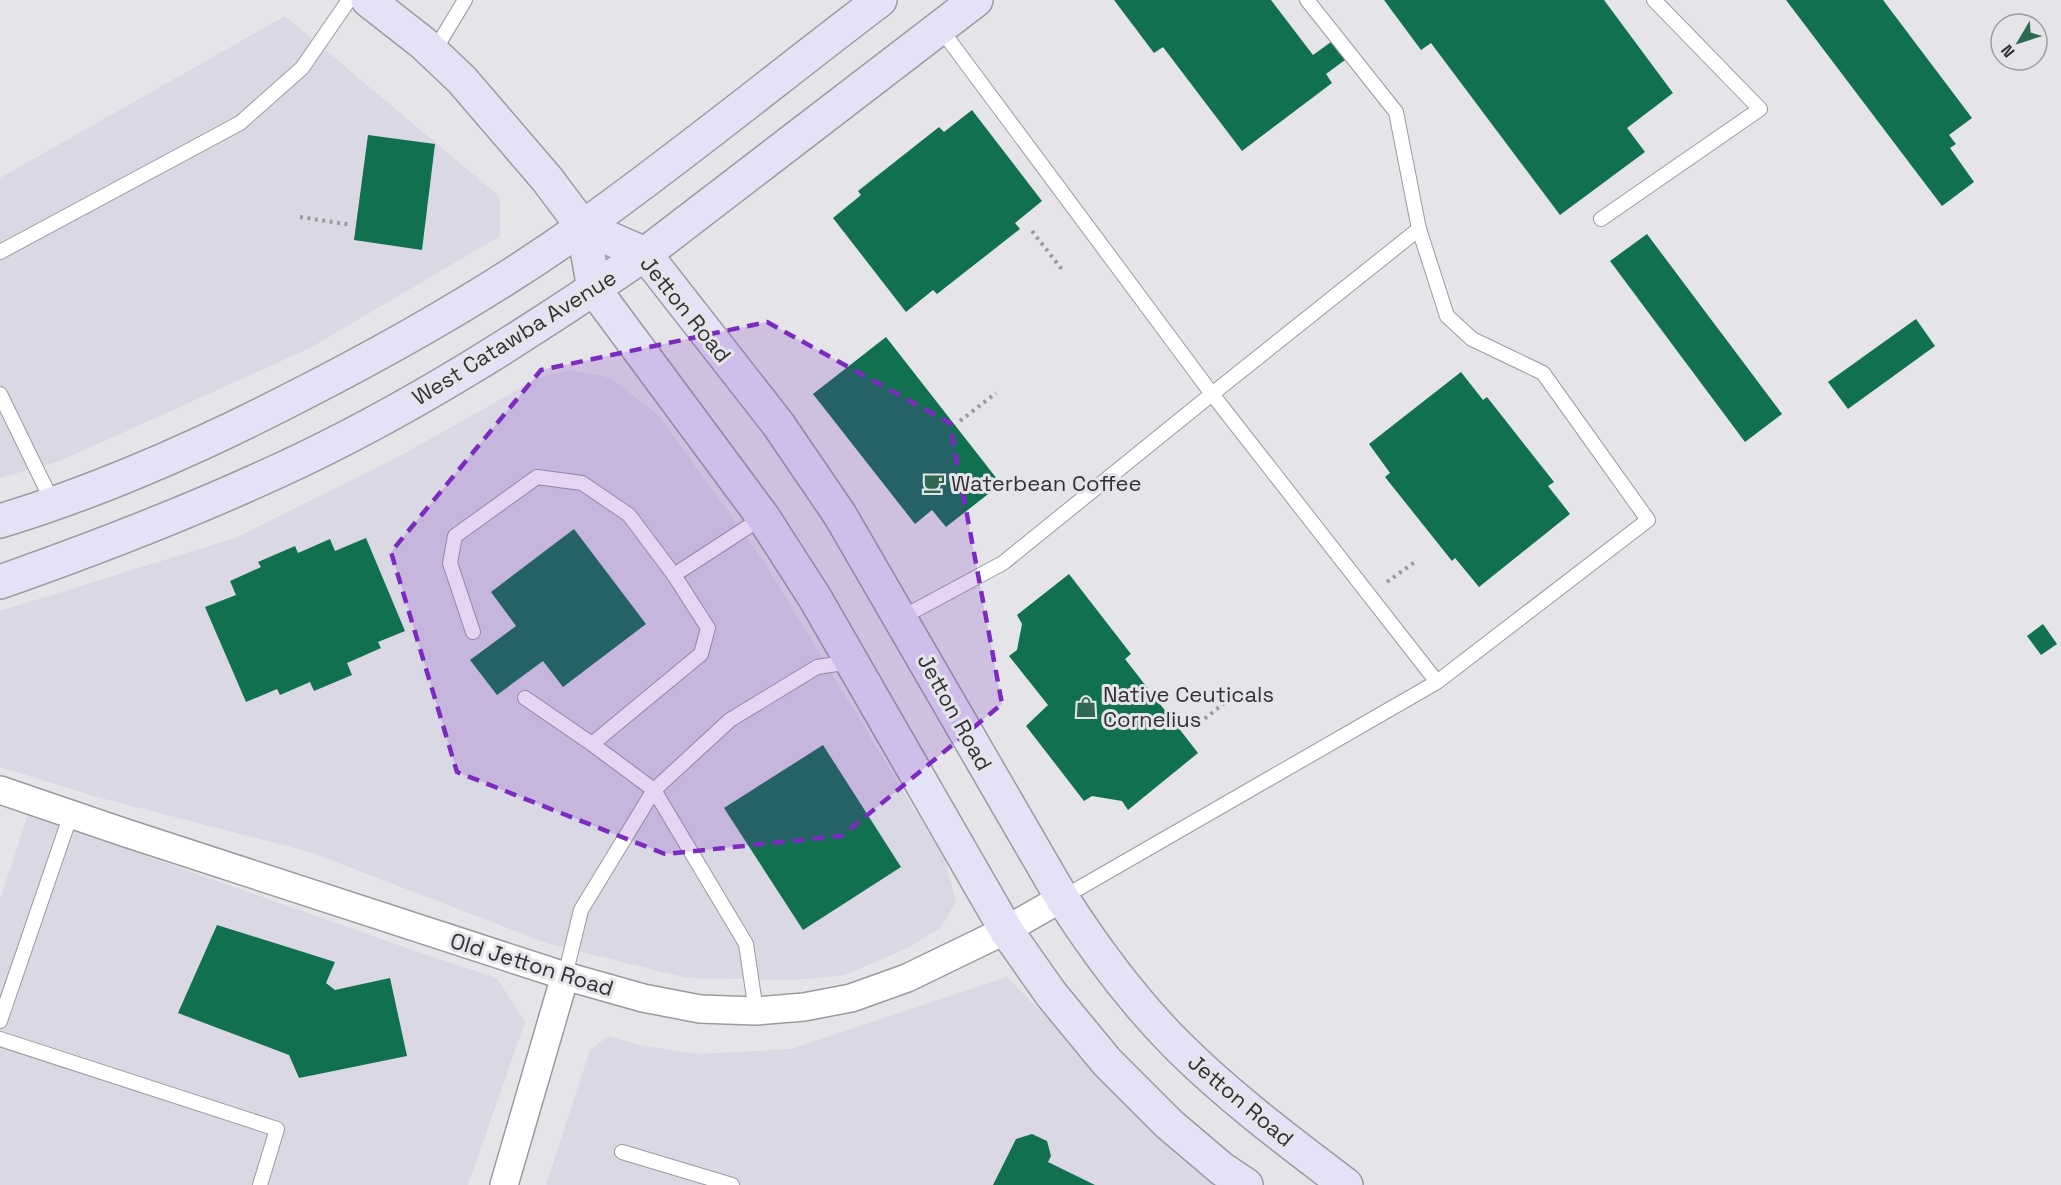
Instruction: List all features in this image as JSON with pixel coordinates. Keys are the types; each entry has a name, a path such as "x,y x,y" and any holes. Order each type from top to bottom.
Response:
{"street":[{"name":"Jetton Road","path":"368,0 462,80 547,179 583,227 594,289 763,518 815,598 1006,930 1051,994 1107,1062 1169,1124 1222,1169 1246,1185"},
{"path":"0,521 54,505 221,435 372,359 518,271 583,227 880,0"},
{"name":"West Catawba Avenue","path":"0,582 77,555 181,514 280,470 384,417 465,371 645,254 976,0"},
{"name":"Jetton Road","path":"583,227 645,254 778,424 840,515 1062,898 1125,988 1177,1045 1218,1084 1346,1185"},
{"name":"Old Jetton Road","path":"0,790 565,976 654,1000 700,1009 756,1011 804,1007 851,998 907,978 1006,930 1062,898"},
{"path":"504,1185 565,976"}],"lane":[{"path":"0,252 240,123 302,68 349,0"},
{"path":"433,53 465,0"},
{"path":"1062,898 1437,682 1648,520 1543,373 1472,339 1447,316 1419,229 1396,112 1307,0"},
{"path":"1600,219 1760,109 1654,0"},
{"path":"940,28 1212,394 1437,682"},
{"path":"901,618 1003,563 1419,229"},
{"path":"0,394 54,505"},
{"path":"473,632 450,563 455,536 537,477 582,483 629,515 674,575 708,628 701,654 592,744"},
{"path":"674,575 763,518"},
{"path":"565,976 581,910 654,790 730,720 817,667 852,662"},
{"path":"525,698 654,790 746,944 756,1011"},
{"path":"0,1021 71,814"},
{"path":"0,1039 277,1129 260,1185"},
{"path":"622,1152 732,1185"}],"path":[{"path":"300,217 352,225"},
{"path":"1032,231 1064,272"},
{"path":"960,421 996,393"},
{"path":"1370,595 1416,561"},
{"path":"1193,728 1228,700"}],"highlighted area":[{"path":"767,322 950,423 1002,704 842,836 665,854 457,772 391,552 541,370"}],"shaded area":[{"path":"285,16 500,197 500,236 310,348 60,461 0,478 0,178"},
{"path":"572,370 611,378 659,416 765,563 945,860 956,902 940,928 910,947 845,975 794,980 686,978 546,943 310,852 97,797 0,767 0,611 235,538 398,457 540,377"},
{"path":"28,814 497,978 525,1022 468,1185 0,1185 0,900"},
{"path":"1007,977 1198,1171 1217,1185 546,1185 590,1050 608,1036 644,1046 700,1054 791,1049"}],"building":[{"path":"1114,0 1271,0 1313,55 1331,42 1345,60 1326,74 1332,83 1242,151 1163,47 1154,53"},
{"path":"1384,0 1604,0 1673,93 1627,128 1645,152 1560,215 1431,43 1421,50"},
{"path":"1786,0 1883,0 1972,118 1949,135 1956,144 1950,148 1974,182 1942,206"},
{"path":"972,110 1042,201 1015,223 1020,229 937,294 933,290 906,312 833,218 861,195 858,191 939,127 944,132"},
{"path":"368,135 435,144 422,250 354,240"},
{"path":"1647,234 1782,414 1745,442 1610,261"},
{"path":"1916,319 1935,346 1848,409 1828,382"},
{"path":"886,337 1001,484 946,527 932,510 915,524 813,394"},
{"path":"1461,372 1483,400 1487,397 1554,482 1548,486 1570,514 1479,587 1455,558 1452,561 1385,477 1390,473 1369,444"},
{"path":"574,529 646,624 563,687 543,661 497,695 470,660 516,626 491,592"},
{"path":"366,538 405,631 378,642 381,648 347,663 352,675 314,691 310,682 280,695 277,689 246,702 205,607 236,595 230,581 261,567 258,562 295,546 298,553 330,539 335,551"},
{"path":"1069,574 1131,654 1125,659 1198,753 1128,810 1122,801 1092,796 1084,801 1026,726 1048,705 1009,656 1017,650 1022,624 1017,615"},
{"path":"2043,624 2057,644 2041,655 2027,636"},
{"path":"823,745 901,867 803,930 724,808"},
{"path":"217,925 335,962 326,983 335,990 390,978 407,1056 299,1078 289,1055 178,1013"},
{"path":"1032,1134 1047,1141 1051,1156 1048,1162 1095,1185 993,1185 1016,1139"}],"place":[{"name":"Waterbean Coffee","path":"934,483"},
{"name":"Native Ceuticals Cornelius","path":"1086,707"}]}
